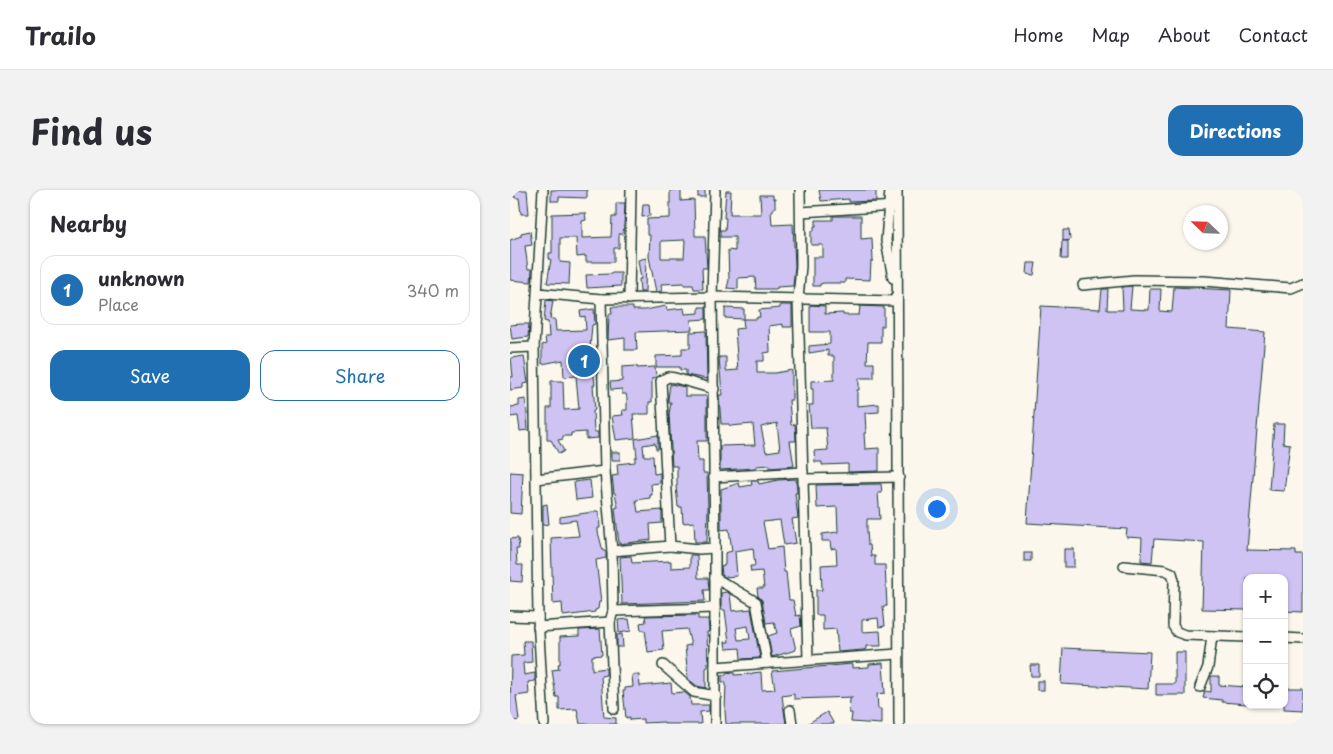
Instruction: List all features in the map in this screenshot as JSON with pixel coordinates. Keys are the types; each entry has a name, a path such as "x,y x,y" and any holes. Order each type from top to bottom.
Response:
{"street":[{"path":"543,190 534,347 538,627 544,724"},
{"path":"629,299 631,190"},
{"path":"715,190 712,297 715,724"},
{"path":"800,190 801,266 798,299 808,660"},
{"path":"890,190 893,206 897,301 899,724"},
{"path":"893,206 897,190"},
{"path":"801,212 893,206"},
{"path":"1083,285 1134,280 1204,281 1291,288 1303,283"},
{"path":"538,294 601,299 712,297 897,301"},
{"path":"601,299 605,471 612,551 613,611 610,622 614,709"},
{"path":"510,348 534,347"},
{"path":"670,546 661,381 668,377 675,378 714,389"},
{"path":"536,479 605,471"},
{"path":"714,477 803,475 899,478"},
{"path":"612,551 670,546 699,549 715,548"},
{"path":"1124,566 1165,570 1172,573 1174,580 1173,626 1177,632 1185,635 1243,637"},
{"path":"715,578 756,602 767,663"},
{"path":"613,611 715,608"},
{"path":"510,616 538,617"},
{"path":"538,627 610,622"},
{"path":"1200,687 1208,667 1212,636"},
{"path":"1288,638 1303,638"},
{"path":"715,667 898,654"},
{"path":"663,665 694,692 716,696"},
{"path":"790,710 792,724"}],"building":[{"path":"527,190 529,214 521,214 519,198 515,198 515,196 510,197 510,191"},
{"path":"551,190 587,190 587,198 559,197 559,201 551,201"},
{"path":"670,190 681,190 681,201 694,200 695,236 705,236 707,268 702,268 703,289 694,289 693,285 684,285 684,283 661,284 662,291 656,292 649,257 650,235 647,235 647,219 670,218","holes":["685,240 684,258 661,258 661,241"]},
{"path":"698,190 705,190 705,197 698,197"},
{"path":"819,190 876,190 876,201 849,202 849,199 821,201"},
{"path":"726,191 731,191 730,214 761,214 760,195 773,195 775,208 771,211 772,225 793,224 795,266 793,286 777,287 777,289 756,289 755,277 738,278 738,289 727,288 729,280 728,250 735,251 735,237 720,237 720,230 725,230"},
{"path":"616,203 625,203 623,234 619,234 619,248 614,248 614,262 586,262 586,256 577,257 576,238 560,238 560,262 570,263 569,284 547,283 551,259 549,259 549,253 552,253 552,214 585,213 586,220 582,221 582,238 611,237 612,217 616,217"},
{"path":"643,204 649,204 650,216 642,217"},
{"path":"833,216 861,216 861,239 872,238 873,261 871,261 870,280 845,279 845,283 824,283 820,284 820,286 813,286 813,257 823,257 823,245 811,245 811,231 814,231 816,220 833,220"},
{"path":"1063,230 1069,230 1070,240 1063,241"},
{"path":"530,231 532,245 525,246 528,269 532,269 531,282 510,280 510,240 521,236 521,233"},
{"path":"1062,241 1068,241 1068,259 1061,259"},
{"path":"646,258 645,292 640,292 639,279 641,279 638,260"},
{"path":"1028,263 1036,263 1034,275 1027,274"},
{"path":"621,273 621,286 587,288 586,275"},
{"path":"1132,286 1130,309 1149,310 1150,289 1161,289 1160,311 1172,312 1174,287 1231,290 1229,329 1265,332 1247,550 1296,551 1296,555 1303,555 1303,612 1288,611 1288,574 1243,574 1243,610 1202,609 1204,542 1154,539 1152,562 1141,561 1142,538 1126,537 1127,529 1027,523 1041,306 1100,309 1102,289 1108,289 1107,310 1123,310 1122,287"},
{"path":"546,300 553,301 550,319 555,319 556,331 586,330 585,316 581,317 580,311 594,309 595,324 592,325 590,348 595,385 593,385 594,432 598,432 598,438 586,439 586,432 571,433 571,436 563,436 563,439 558,440 564,451 559,454 551,440 547,440 547,408 551,408 551,381 563,381 564,410 579,409 576,376 564,377 563,360 542,364 542,345 546,344 545,337 549,337 548,322 544,321"},
{"path":"780,305 792,305 792,327 783,327 783,324 769,326 770,352 764,353 764,361 757,361 757,373 775,373 792,370 792,400 789,400 791,425 795,424 796,441 790,441 794,466 770,468 770,465 756,466 756,468 720,470 720,446 755,445 753,424 730,426 729,424 721,424 719,395 722,395 719,357 726,357 726,371 738,370 735,329 744,328 743,319 757,319 757,317 760,317 759,310 780,308","holes":["777,423 780,450 766,452 761,427"]},
{"path":"810,305 825,306 825,314 843,313 843,315 859,315 860,306 884,307 884,326 881,326 881,342 868,342 867,363 874,363 874,378 859,378 859,390 857,390 857,406 879,404 879,412 865,413 866,433 864,433 865,449 879,448 879,471 848,472 848,464 822,465 822,462 815,462 814,451 828,450 826,428 811,428 809,405 813,405 813,389 811,389 811,381 834,380 834,356 828,356 828,350 809,353 809,346 830,344 830,332 810,332"},
{"path":"666,306 667,310 684,308 685,314 699,313 699,307 706,307 706,319 691,320 692,330 636,332 637,350 625,350 625,338 608,340 609,314 612,314 611,307 633,307 633,310 645,310"},
{"path":"725,308 744,309 744,319 725,318"},
{"path":"529,324 528,337 512,339 510,325"},
{"path":"706,331 707,379 686,375 686,370 680,370 680,367 656,367 656,356 682,355 682,348 690,348 690,332"},
{"path":"524,356 528,383 523,384 523,388 510,390 510,377 513,377 511,358"},
{"path":"637,366 637,368 655,367 656,377 652,378 652,402 649,402 649,414 633,414 635,438 616,440 612,416 623,415 622,410 627,410 627,398 626,394 622,394 622,389 611,390 610,382 622,381 622,367"},
{"path":"670,384 685,387 685,396 707,396 707,441 697,441 698,461 703,461 703,473 707,473 707,542 695,542 694,522 683,523 682,507 678,507 677,466 672,466 669,414 671,402 668,402"},
{"path":"526,399 528,430 520,431 518,416 510,417 510,407 519,406 519,400"},
{"path":"1274,424 1284,424 1283,443 1290,444 1284,491 1269,490"},
{"path":"658,435 658,449 656,449 655,443 643,445 644,456 653,456 654,474 660,473 660,483 651,484 652,495 650,495 650,498 636,500 638,512 662,510 662,523 650,524 651,540 619,544 615,508 618,507 612,476 618,475 617,464 635,462 635,457 637,457 635,439"},
{"path":"612,452 620,452 620,460 612,460"},
{"path":"510,472 523,473 521,514 510,513"},
{"path":"796,479 797,493 795,493 798,518 792,519 796,543 784,545 780,520 763,522 768,549 782,547 789,600 793,600 796,616 800,615 801,626 791,629 796,650 772,657 768,636 777,633 774,622 766,623 762,600 758,596 757,588 764,588 762,571 751,572 750,566 755,566 753,548 735,551 737,576 725,577 722,575 721,566 725,565 725,553 732,551 729,529 721,530 721,489 739,483 740,487 752,485 751,481 758,481 759,484"},
{"path":"590,480 592,498 576,500 574,482"},
{"path":"881,484 882,493 878,493 880,519 867,519 867,531 868,545 870,545 871,556 875,556 875,565 885,565 887,606 883,606 885,626 879,627 878,618 862,620 862,632 880,631 881,646 866,646 866,649 863,650 838,652 836,629 823,630 823,615 816,615 816,590 822,590 821,565 837,564 836,548 831,549 830,541 822,541 822,534 838,532 837,507 817,508 816,485"},
{"path":"547,504 549,524 543,525 543,505"},
{"path":"599,511 600,528 598,528 598,532 603,551 606,551 606,558 596,560 601,602 599,602 598,609 595,612 563,616 562,603 553,604 551,538 579,536 576,520 560,522 560,517"},
{"path":"518,538 519,549 516,549 517,565 523,565 522,582 510,581 510,539"},
{"path":"1064,549 1074,549 1074,567 1064,567"},
{"path":"1024,553 1031,553 1031,561 1024,561"},
{"path":"690,555 697,555 698,578 708,578 709,590 704,590 705,601 622,604 620,557 631,556 632,563 671,561 671,568 690,567"},
{"path":"727,592 730,594 732,611 751,609 760,658 741,659 740,648 726,649 725,642 729,642 725,610 721,610 721,593","holes":["748,626 750,639 738,640 736,628"]},
{"path":"698,615 698,619 708,619 706,688 697,686 688,679 685,646 691,645 687,629 662,631 664,650 648,652 645,630 641,630 640,623 646,622 645,616"},
{"path":"629,619 631,631 619,633 618,620"},
{"path":"600,629 602,655 592,656 592,670 606,668 606,675 601,676 604,717 616,718 616,724 580,724 577,709 559,710 559,697 556,697 552,670 559,669 560,637 579,636 579,630"},
{"path":"622,634 623,647 617,647 617,635"},
{"path":"523,641 531,641 532,662 523,663 524,675 535,673 535,681 528,682 529,694 516,696 519,720 510,722 511,656 524,655"},
{"path":"1063,648 1150,652 1148,689 1061,684"},
{"path":"1175,652 1185,652 1185,695 1156,695 1156,684 1175,684"},
{"path":"883,663 885,693 877,694 878,709 881,709 881,724 851,722 852,713 849,713 850,699 853,697 794,699 794,694 782,696 786,724 726,724 726,682 722,682 722,675 726,675 726,673 734,672 734,675 761,672 762,690 775,689 772,671 852,664 852,668 869,667 869,664"},
{"path":"1030,665 1039,665 1039,676 1031,676"},
{"path":"632,675 639,675 640,686 671,683 672,693 684,692 690,697 691,705 709,705 709,711 700,712 701,724 643,723 643,719 630,720 630,717 626,718 623,691 625,691 625,688 633,687"},
{"path":"1211,676 1219,676 1219,685 1243,687 1243,704 1203,698 1205,691 1211,692"},
{"path":"1037,681 1044,681 1044,690 1037,690"},
{"path":"1288,688 1303,688 1303,710 1284,709 1288,709"},
{"path":"827,712 834,724 807,724"}],"place":[{"name":"unknown","path":"584,361"}]}
